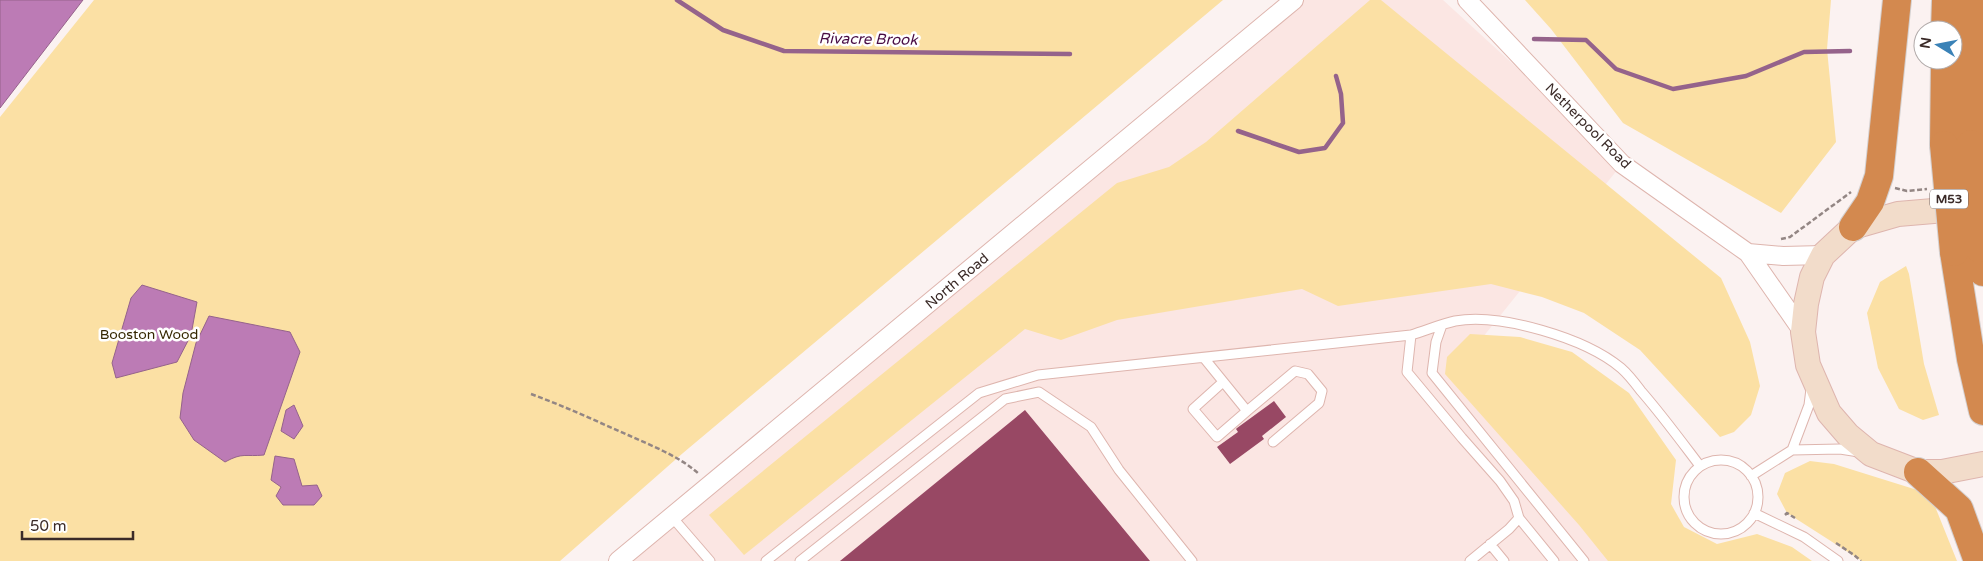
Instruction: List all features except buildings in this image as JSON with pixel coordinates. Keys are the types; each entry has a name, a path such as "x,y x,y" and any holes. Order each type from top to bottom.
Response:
{"highway":[{"path":"1853,227 1870,202 1879,176 1897,0"},
{"path":"1945,20 1946,0"},
{"name":"M53","path":"1969,0 1972,257 1971,359 1983,411"},
{"name":"M53","path":"1945,70 1944,145 1972,257"},
{"path":"1918,472 1959,509 1978,561"}],"main road":[{"path":"1983,207 1898,214 1853,227 1823,255 1812,277 1806,304 1803,332 1808,365 1829,413 1848,435 1871,454 1918,472 1942,472 1983,464"}],"street":[{"name":"North Road","path":"618,561 1294,0"},
{"name":"Netherpool Road","path":"1467,0 1622,164 1748,253 1803,332"},
{"path":"1748,253 1783,256 1823,255"}],"lane":[{"path":"766,561 979,393 1038,376 1411,335 1455,321 1491,320 1526,326 1597,352 1622,368 1700,466"},
{"path":"1442,325 1436,342 1432,373 1584,561"},
{"path":"1411,335 1407,372 1500,481 1514,501 1519,518 1554,561"},
{"path":"1204,358 1246,412"},
{"path":"1223,382 1193,409 1217,437 1295,371 1308,374 1322,391 1319,403 1273,442"},
{"path":"1792,450 1809,405 1813,380"},
{"path":"800,561 1004,399 1038,392 1091,427 1119,470 1192,561"},
{"path":"1751,476 1792,450 1840,449 1871,454"},
{"path":"1711,461 1733,462 1743,467 1751,476 1758,494 1754,513 1747,524 1725,534 1712,533 1701,529 1692,520 1686,510 1684,497 1686,485 1691,474 1700,466 1711,461"},
{"path":"1754,513 1804,537 1838,561"},
{"path":"672,517 710,561"},
{"path":"1470,561 1509,529 1519,518"},
{"path":"1490,544 1504,561"}],"path":[{"path":"1773,241 1790,237 1862,183 1877,183 1907,191 1936,188"},
{"path":"531,394 654,447 692,467 712,484"}],"shaded area":[{"path":"0,0 83,0 0,108"},
{"path":"1302,0 1443,0 1622,164 1454,373 1609,561 618,561"},
{"path":"142,285 197,302 191,335 177,362 116,378 112,363 131,298"},
{"path":"209,316 290,332 300,352 264,455 240,456 225,462 194,440 180,418 183,393 196,343"},
{"path":"294,405 303,426 294,439 281,431 286,410"},
{"path":"275,456 294,459 302,486 317,485 322,496 314,505 283,505 276,496 281,487 271,480"}],"green space":[{"name":"Booston Wood","path":"94,0 1223,0 683,453 560,561 0,561 0,117"},
{"path":"1370,0 1381,0 1721,278 1750,342 1760,386 1751,415 1734,432 1720,437 1640,350 1584,313 1542,297 1491,284 1338,306 1302,289 1117,320 1061,340 1025,329 744,555 709,515 1117,183 1169,167 1206,142"},
{"path":"1525,0 1831,0 1827,49 1836,142 1781,213 1623,123 1551,29"},
{"path":"1906,266 1909,274 1924,364 1939,415 1923,420 1899,409 1878,368 1867,313 1880,282"},
{"path":"1470,334 1520,337 1572,352 1629,393 1676,460 1671,504 1684,527 1717,544 1757,534 1792,547 1812,561 1608,561 1579,525 1445,374 1447,357"},
{"path":"1810,461 1834,464 1930,494 1957,561 1862,561 1787,513 1777,494 1785,473"}],"waterway":[{"name":"Rivacre Brook","path":"677,0 723,30 784,51 1070,54"},
{"name":"Rivacre Brook","path":"1534,39 1586,40 1616,69 1673,89 1746,76 1804,52 1850,51"},
{"path":"1238,131 1299,152 1325,148 1343,123 1341,94 1336,76"}]}
